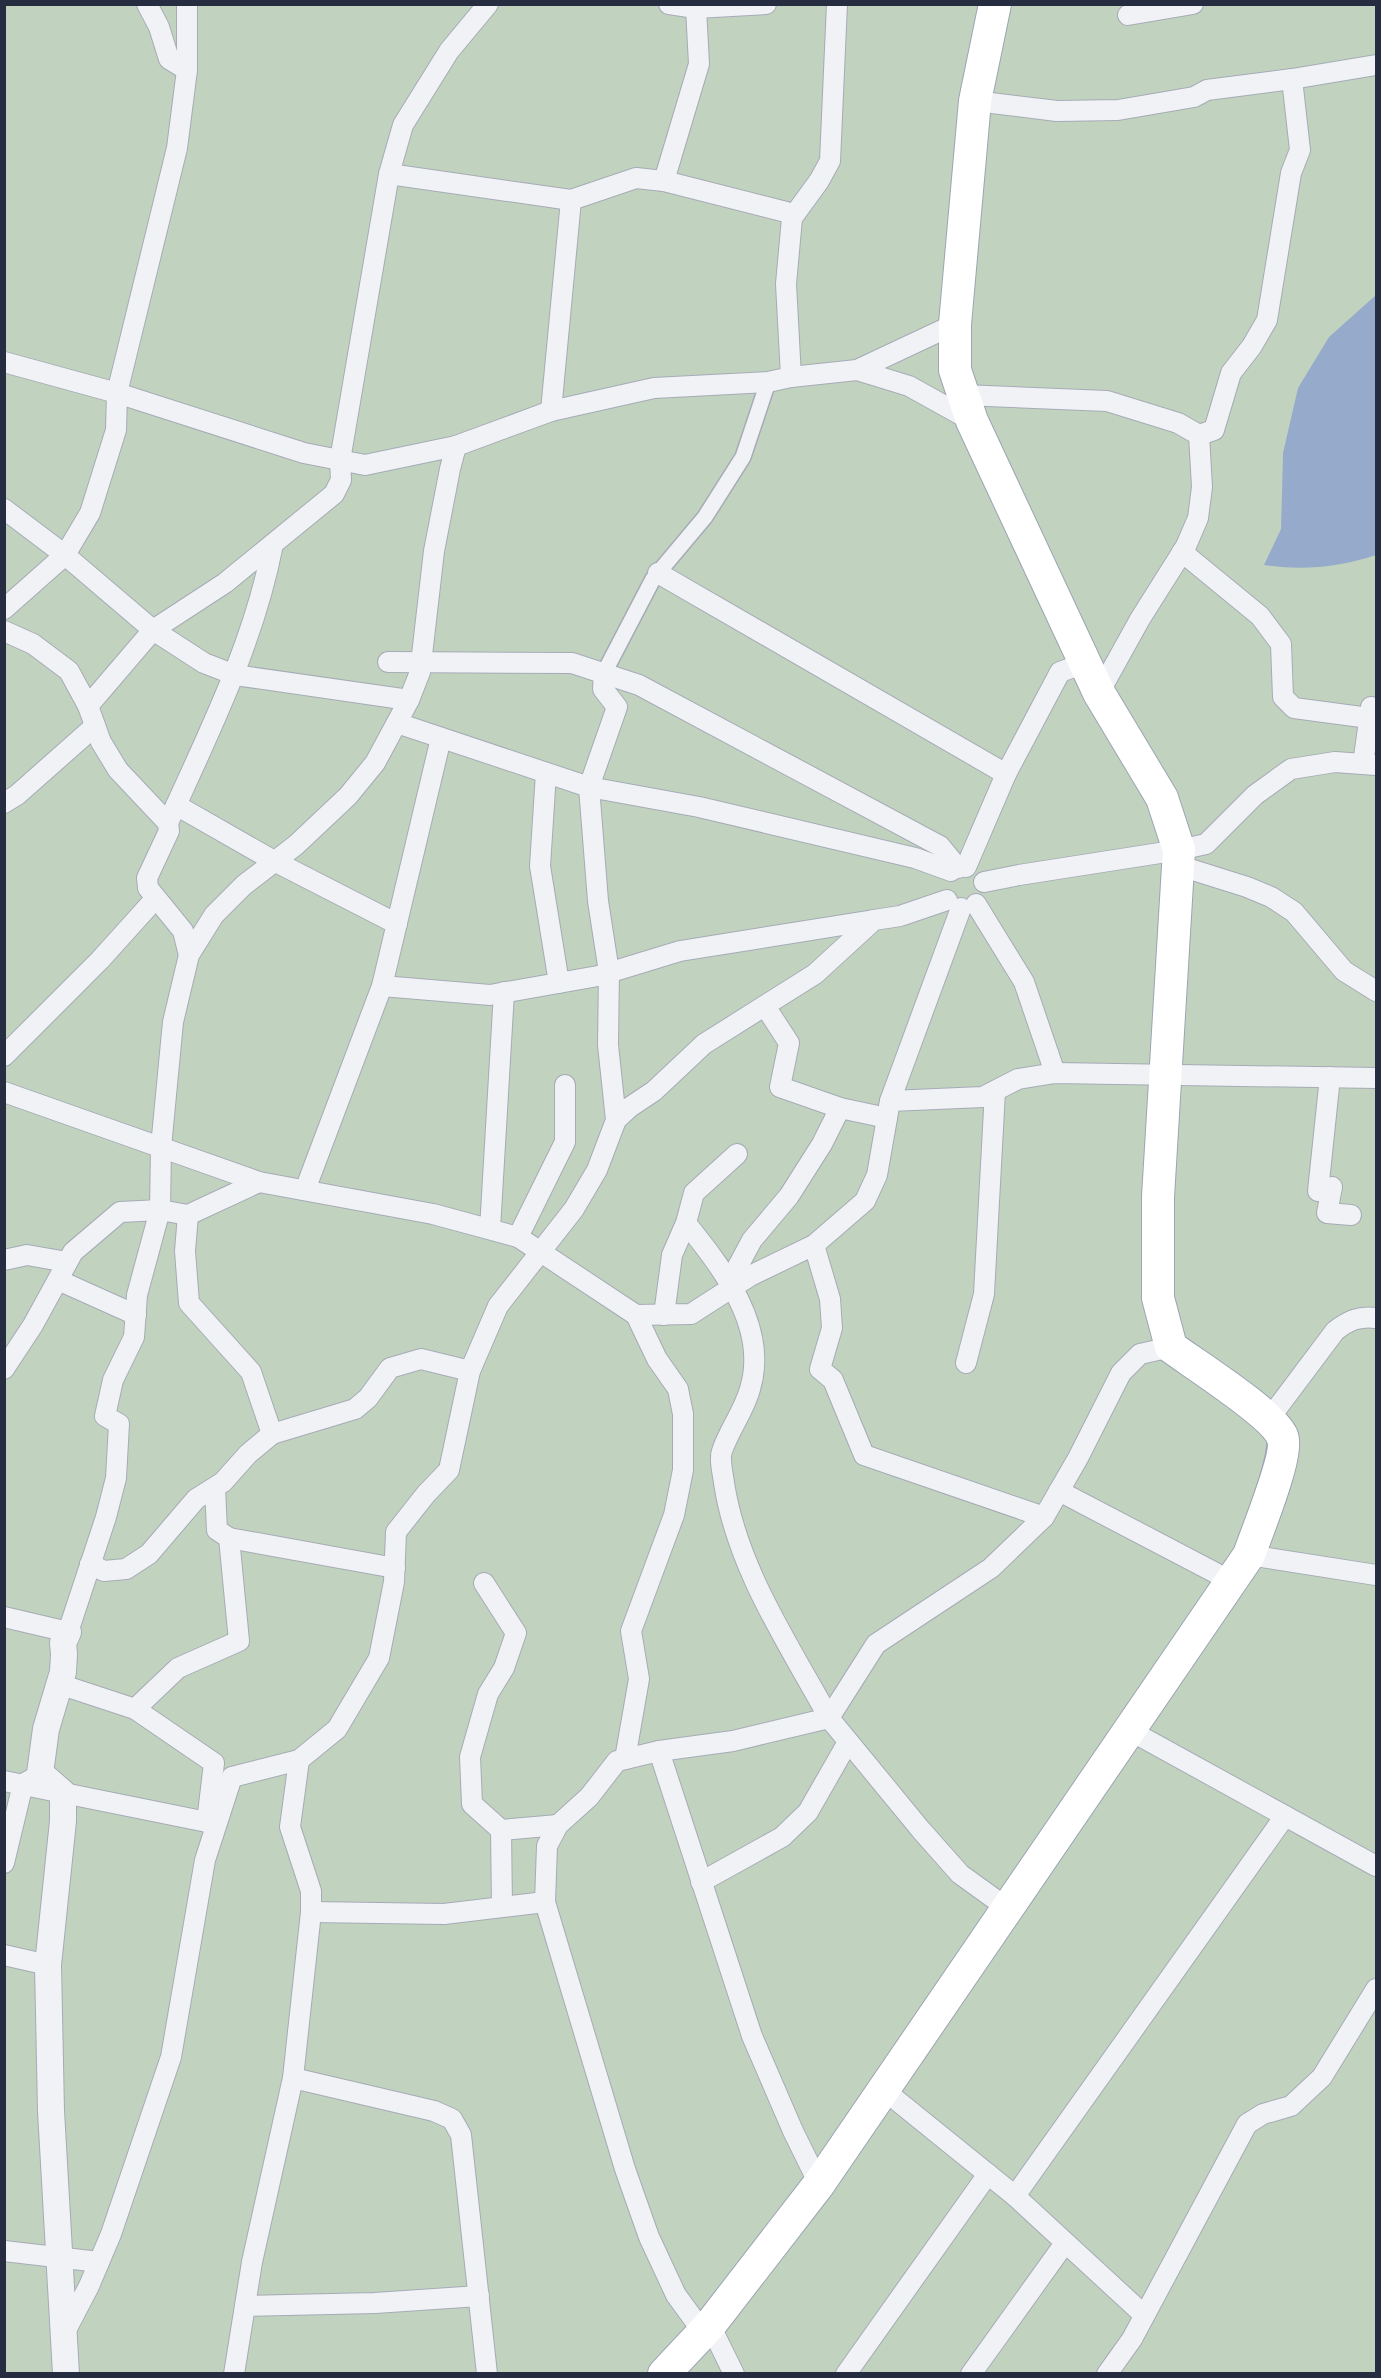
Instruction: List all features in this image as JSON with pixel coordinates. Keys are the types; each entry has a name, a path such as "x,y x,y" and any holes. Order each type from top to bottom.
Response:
{"main road":[{"path":"664,2373 707,2329 819,2184 1249,1555 1282,1460 1283,1437 1269,1419 1170,1347 1158,1298 1158,1197 1178,888 1178,858 1162,798 1099,693 967,408 955,370 955,324 975,101 995,4"}],"street":[{"path":"147,4 159,27 169,59 187,70"},
{"path":"4,609 65,555 90,513 116,430 117,393 177,148 187,70 187,4"},
{"path":"88,706 153,630 225,583 334,494 341,480 340,460 389,174 403,125 449,51 488,4"},
{"path":"669,4 696,8 766,4"},
{"path":"791,377 786,284 792,218 819,182 830,161 837,4"},
{"path":"1128,15 1193,4"},
{"path":"664,181 699,64 696,8"},
{"path":"975,101 1057,111 1118,110 1194,97 1208,90 1377,65"},
{"path":"857,370 909,386 967,408 1107,401 1178,423 1199,435 1214,430 1231,373 1252,346 1267,320 1291,173 1300,150 1292,79"},
{"path":"389,174 571,200 636,178 664,181 786,212 792,218"},
{"path":"551,411 571,200"},
{"path":"4,362 117,393 304,453 365,465 456,446 551,411 654,388 768,382 791,377 857,370 955,324"},
{"path":"616,1120 608,1045 609,972 598,901 589,787 617,707 603,689 604,673 658,573 705,518 743,457 768,382"},
{"path":"1099,693 1140,619 1182,552 1198,518 1202,487 1199,435"},
{"path":"4,1863 23,1779 46,1729 63,1672 63,1643 116,1478 119,1424 105,1416 113,1380 134,1337 137,1295 160,1210 161,1147 173,1022 189,955 214,915 244,885 296,845 348,796 375,763 397,723 420,672 434,551 456,446"},
{"path":"4,508 65,555 153,630 204,663 235,675 409,700"},
{"path":"189,955 183,931 148,888 147,878 169,831 172,814 235,675 267,578 273,544"},
{"path":"984,882 1018,874 1178,858 1206,844 1255,795 1291,769 1335,762 1370,765 1373,713 1294,708 1283,697 1281,644 1260,616 1182,552"},
{"path":"658,573 1006,774"},
{"path":"4,631 33,644 69,671 88,706 101,742 118,770 172,814 274,861 397,924"},
{"path":"388,662 572,663 604,673 639,686 940,846 958,869"},
{"path":"1055,1073 1024,982 961,904 943,893 943,885 958,869 1060,672 1085,663"},
{"path":"382,986 490,995 598,976 680,951 961,904 982,898 984,882 974,869 958,869 699,807 589,787 397,723"},
{"path":"4,803 17,795 95,726"},
{"path":"305,1190 382,986 441,738"},
{"path":"546,773 540,866 559,983"},
{"path":"1178,858 1271,897 1294,912 1344,971 1377,991"},
{"path":"4,1056 100,960 156,899"},
{"path":"636,1315 691,1314 730,1285 814,1245 866,1202 877,1175 889,1110 961,904"},
{"path":"211,1824 232,1777 299,1760 337,1729 379,1658 394,1582 396,1532 426,1494 449,1470 470,1371 498,1306 574,1209 597,1170 616,1120 630,1107 654,1091 704,1044 815,974 874,920"},
{"path":"490,1229 504,992"},
{"path":"765,1006 789,1043 780,1087 840,1108 889,1110 983,1097 1018,1079 1055,1073 1377,1078"},
{"path":"1330,1077 1318,1191 1332,1186 1327,1213 1351,1215"},
{"path":"518,1237 565,1142 565,1085"},
{"path":"966,1363 984,1294 995,1091"},
{"path":"4,1092 259,1182 433,1214 518,1237 636,1315 657,1359 678,1389 683,1414 683,1470 674,1515 632,1631 639,1679 625,1759"},
{"path":"730,1285 752,1240 789,1196 822,1144 840,1108"},
{"path":"664,1315 672,1254 686,1223 694,1192 737,1154"},
{"path":"4,1369 33,1326 74,1252 120,1212 160,1210 188,1215 259,1182"},
{"path":"188,1215 185,1251 189,1303 251,1372 272,1434"},
{"path":"686,1223 721,1267 752,1328 751,1388 721,1453 731,1519 746,1560 767,1604 829,1718 960,1874 1007,1908"},
{"path":"814,1245 830,1299 832,1328 820,1369 833,1380 864,1455 1044,1517"},
{"path":"4,1260 27,1255 68,1262"},
{"path":"58,1280 136,1315"},
{"path":"1269,1419 1335,1331 1348,1320 1364,1316 1377,1318"},
{"path":"734,2373 707,2329 676,2295 649,2237 625,2169 545,1902 547,1846 558,1825 589,1797 617,1761 659,1751 733,1741 829,1718 876,1644 991,1568 1044,1517 1121,1373 1140,1354 1170,1347"},
{"path":"90,1564 104,1571 126,1569 148,1554 196,1499 223,1482 248,1454 272,1434 355,1409 368,1398 390,1368 421,1359 470,1371"},
{"path":"215,1488 217,1530 229,1538 395,1568"},
{"path":"1059,1491 1231,1581"},
{"path":"135,1709 178,1668 239,1641 229,1538"},
{"path":"1249,1555 1377,1575"},
{"path":"484,1583 516,1633 504,1668 488,1694 470,1757 472,1804 501,1830 558,1825"},
{"path":"4,1617 68,1632"},
{"path":"59,1684 135,1709 214,1763 211,1824 171,2057 111,2234 89,2286 65,2332"},
{"path":"1129,1730 1377,1866"},
{"path":"701,1882 782,1837 802,1819 849,1742"},
{"path":"659,1751 752,2036 792,2131 819,2184"},
{"path":"234,2373 252,2262 293,2078 311,1891 290,1827 299,1760"},
{"path":"23,1779 63,1793 211,1824"},
{"path":"63,1793 63,1821 48,1965 51,2111 66,2373"},
{"path":"1015,2196 1285,1816"},
{"path":"501,1830 502,1907"},
{"path":"310,1912 444,1914 545,1902"},
{"path":"4,1955 48,1965"},
{"path":"1107,2373 1132,2339 1247,2124 1263,2114 1291,2106 1322,2077 1377,1989"},
{"path":"293,2078 434,2111 452,2119 461,2134 487,2373"},
{"path":"884,2090 1015,2196 1144,2315"},
{"path":"846,2373 988,2174"},
{"path":"971,2373 1065,2242"},
{"path":"4,2251 99,2262"},
{"path":"245,2306 375,2303 479,2296"}],"green space":[{"path":"5,5 1376,5 1376,2373 5,2373"}],"water":[{"path":"1376,295 1376,555 1321,567 1292,568 1264,565 1281,529 1283,453 1298,388 1329,337"}]}
